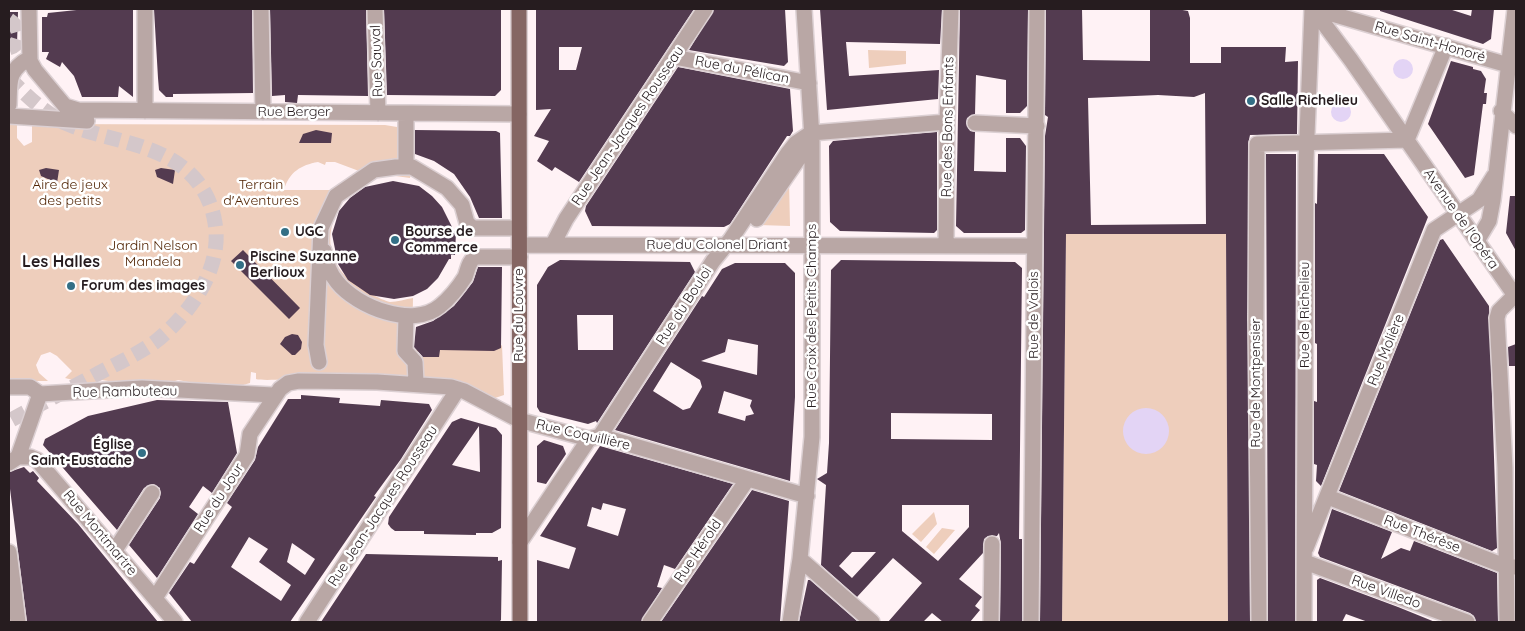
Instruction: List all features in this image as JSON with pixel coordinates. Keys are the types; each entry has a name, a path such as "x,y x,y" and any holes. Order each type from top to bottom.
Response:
{"main road":[{"name":"Rue du Louvre","path":"519,9 520,622"}],"street":[{"path":"9,105 11,74 20,64 30,58 29,9"},
{"path":"145,9 145,111"},
{"path":"262,9 264,112"},
{"name":"Rue Sauval","path":"375,9 378,113"},
{"name":"Rue Jean-Jacques Rousseau","path":"553,244 566,219 705,9"},
{"name":"Rue Croix des Petits Champs","path":"790,622 800,559 812,437 813,245 811,136 804,9"},
{"name":"Rue des Bons Enfants","path":"946,246 947,122 951,9"},
{"name":"Rue de Valois","path":"1031,622 1037,9"},
{"name":"Rue Saint-Honoré","path":"1313,9 1512,66"},
{"name":"Avenue de l'Opéra","path":"1313,9 1516,296"},
{"name":"Rue de Richelieu","path":"1304,622 1306,144 1313,9"},
{"path":"1477,241 1489,221 1502,111 1512,66 1515,9"},
{"path":"1306,144 1407,140 1446,46"},
{"name":"Rue du Pélican","path":"674,57 809,83"},
{"name":"Rue Berger","path":"30,58 35,70 66,106 78,110 518,114"},
{"path":"1502,111 1516,126"},
{"path":"9,116 25,120 87,121"},
{"path":"406,121 409,167"},
{"path":"757,219 811,136 947,122"},
{"path":"975,123 1037,126"},
{"name":"Rue du Bouloi","path":"520,542 730,245 788,153 796,143 811,136"},
{"name":"Rue de Montpensier","path":"1259,622 1256,318 1258,144 1306,144"},
{"path":"319,362 316,345 323,222 336,196 374,170 409,167 447,188 462,206 467,223 473,228 519,228"},
{"name":"Rue Molière","path":"1305,557 1434,230 1479,200 1494,176"},
{"path":"730,245 773,185"},
{"path":"322,239 326,262 337,282 354,297 381,310 406,316 405,351 415,362 416,382"},
{"name":"Rue du Colonel Driant","path":"406,316 423,316 441,306 455,292 466,274 470,261 475,257 553,244 1034,246"},
{"path":"1507,622 1512,567 1497,318 1499,311 1516,296"},
{"name":"Rue Coquillière","path":"274,395 285,384 299,381 377,382 458,389 519,420 595,437 807,496"},
{"name":"Rue Rambuteau","path":"9,387 30,387 40,394 142,388 274,395"},
{"name":"Rue Jean-Jacques Rousseau","path":"307,622 458,389"},
{"path":"13,460 40,394"},
{"name":"Rue du Jour","path":"154,598 247,455 250,434 274,395"},
{"name":"Rue Montmartre","path":"13,460 30,457 37,460 175,622"},
{"name":"Rue Hérold","path":"650,622 746,480"},
{"path":"115,550 152,493"},
{"name":"Rue Thérèse","path":"1328,498 1512,567"},
{"path":"992,544 992,622"},
{"path":"9,552 18,622"},
{"name":"Rue Villedo","path":"1305,557 1468,622"},
{"path":"800,559 866,620"}],"green space":[{"path":"868,50 906,51 906,64 869,68"},
{"name":"Jardin Nelson Mandela","path":"9,123 17,123 17,138 24,146 32,142 32,124 385,125 415,130 415,153 410,178 359,171 335,162 326,162 325,165 318,162 296,170 289,178 284,190 331,190 343,202 335,216 331,230 333,256 339,268 348,278 373,295 390,302 413,298 412,350 418,350 418,357 439,357 439,350 496,350 502,345 504,395 495,398 472,386 457,382 318,379 264,380 256,379 256,373 251,372 250,383 243,385 205,385 178,380 166,384 128,384 102,380 89,384 65,378 72,371 57,356 50,352 41,355 36,365 39,373 48,381 9,381"},
{"path":"789,180 790,226 759,225"},
{"path":"1066,234 1226,234 1228,622 1062,622"},
{"path":"934,512 937,524 921,542 912,534"},
{"path":"942,528 955,530 934,554 926,547"}],"shaded area":[{"path":"1403,59 1410,62 1413,69 1410,76 1403,79 1396,76 1393,69 1396,62"},
{"path":"1341,102 1348,105 1351,112 1348,119 1341,122 1334,119 1331,112 1334,105"},
{"path":"1142,408 1150,408 1159,412 1165,418 1169,431 1165,444 1159,450 1150,454 1142,454 1133,450 1127,444 1123,435 1123,427 1127,418 1133,412"}],"building":[{"path":"86,9 133,9 133,97 119,86 118,97 82,97 74,76 62,62 60,67 46,59 49,52 42,52 42,17 47,17 48,13"},
{"path":"154,9 252,9 253,93 173,94 173,97 166,97 159,90"},
{"path":"270,9 366,9 368,96 298,95 297,103 285,102 285,95 272,96"},
{"path":"384,9 501,9 501,90 495,96 387,95"},
{"path":"536,9 694,9 579,182 555,167 552,171 537,161 549,141 534,136 551,109 536,110","holes":["559,47 582,47 576,70 559,70"]},
{"path":"714,9 785,9 788,62 784,66 689,50"},
{"path":"820,9 942,9 940,44 846,42 849,76 939,70 938,99 827,110"},
{"path":"960,9 1028,9 1027,106 1020,113 1006,113 1006,80 976,75 975,114 967,118 966,123 970,131 975,132 974,171 1006,172 1006,138 1020,138 1026,146 1025,230 1021,233 964,233 956,226"},
{"path":"1046,9 1082,9 1083,60 1150,61 1150,9 1177,9 1188,11 1190,18 1190,63 1221,63 1221,47 1286,47 1285,62 1298,61 1297,134 1250,135 1248,144 1250,622 1228,622 1226,234 1066,234 1062,622 1040,622 1045,136 1048,117 1045,115","holes":["1205,93 1206,224 1091,225 1088,98 1158,95 1194,97"]},
{"path":"1380,9 1449,9 1471,16 1472,9 1494,9 1491,39 1483,44 1380,11"},
{"path":"9,12 18,12 17,44 9,44"},
{"path":"1451,61 1481,71 1486,79 1484,93 1487,93 1486,104 1483,104 1474,175 1465,178 1428,124"},
{"path":"678,67 790,89 793,131 790,136 787,136 730,224 724,227 592,226 585,211 586,206"},
{"path":"316,130 332,133 331,143 299,143 303,134"},
{"path":"415,130 496,131 500,133 502,218 479,218 470,197 454,174 434,161 415,154"},
{"path":"937,132 937,230 934,233 840,231 830,222 829,146 833,141"},
{"path":"1266,154 1296,154 1295,622 1268,622"},
{"path":"1318,154 1384,154 1428,217 1321,486 1316,481 1317,465 1314,464 1314,401 1317,402 1315,203 1317,204"},
{"path":"46,168 59,170 57,183 41,176 39,170"},
{"path":"161,168 175,170 173,184 157,177 155,170"},
{"name":"Bourse de Commerce","path":"393,181 419,186 432,196 442,207 452,227 452,231 456,231 455,255 451,255 451,259 449,259 438,278 427,289 413,296 394,299 370,295 348,280 338,264 332,234 339,211 350,198 365,187"},
{"path":"1510,196 1516,196 1516,251 1506,233"},
{"path":"1443,239 1489,306 1497,548 1492,551 1339,491 1440,240"},
{"path":"243,250 300,308 289,319 231,261"},
{"path":"560,260 690,262 695,272 597,423 596,421 588,424 540,412 537,407 537,285 548,267","holes":["577,315 613,315 613,350 578,350"]},
{"path":"841,260 1015,262 1022,268 1019,539 1022,539 1022,622 1000,622 1001,544 999,533 997,536 988,536 984,539 983,553 959,579 982,597 975,606 980,610 970,622 943,622 932,613 923,622 888,622 922,583 893,558 857,597 821,565 826,485 817,479 827,473 831,270","holes":["891,413 992,414 992,440 891,439","902,505 969,505 969,527 938,561 902,531","852,552 876,552 852,578 839,566"]},
{"path":"735,263 785,263 795,273 795,397 790,481 615,430 702,296 704,297 722,269","holes":["728,339 758,345 757,375 701,361 725,352","671,362 700,380 702,387 690,408 683,410 653,391","724,391 752,400 750,406 754,414 746,416 745,421 718,413"]},
{"path":"478,267 502,267 501,348 494,351 440,350 439,357 423,357 414,347 416,327 433,321 454,306 473,282"},
{"path":"292,334 298,335 302,342 301,349 295,355 292,355 280,344 285,337"},
{"path":"1516,344 1516,366 1509,366 1508,347"},
{"path":"301,395 340,398 339,403 380,406 381,400 429,404 432,410 401,459 374,496 376,497 290,622 192,622 169,593 190,562 194,564 232,507 227,503 255,460 258,447 288,399 301,399","holes":["249,537 268,549 259,562 291,585 281,601 231,567","292,543 315,559 305,575 287,562"]},
{"name":"Église Saint-Eustache","path":"157,400 228,402 237,453 212,493 203,486 189,507 198,514 157,578 129,545 160,498 160,488 153,484 144,488 117,530 43,445 45,439 88,416"},
{"path":"461,418 496,428 502,435 501,528 492,533 476,533 476,535 424,534 424,531 395,531 388,524 389,517 452,422","holes":["479,426 480,472 452,465"]},
{"path":"544,440 563,446 566,454 546,484 537,482 537,446"},
{"path":"600,446 733,484 675,569 664,565 657,587 662,588 641,622 537,622 537,560 569,569 576,548 540,536","holes":["603,503 626,509 618,536 587,526 592,507 601,510"]},
{"path":"24,467 30,473 33,471 39,478 37,481 78,524 158,622 27,622 9,481 9,472"},
{"path":"752,490 789,501 780,622 661,622"},
{"path":"1332,509 1392,532 1381,559 1401,548 1410,551 1414,541 1497,573 1498,622 1476,622 1474,616 1470,613 1320,557 1318,553"},
{"path":"366,554 498,557 498,561 502,560 501,620 499,622 321,622"},
{"path":"1320,578 1435,622 1368,622 1346,614 1342,622 1317,622 1317,580"},
{"path":"808,580 810,580 858,622 799,622"}],"tunnel":[{"path":"9,20 16,27 19,35 14,46 9,48"},
{"path":"9,78 28,97 57,119 78,128 146,148 181,166 195,179 206,195 213,213 216,240 214,257 201,289 168,331 155,342 135,354 9,421"}],"place":[{"name":"Salle Richelieu","path":"1251,101"},
{"name":"UGC","path":"285,232"},
{"name":"Bourse de Commerce","path":"395,240"},
{"name":"Piscine Suzanne Berlioux","path":"240,265"},
{"name":"Forum des images","path":"71,286"},
{"name":"Église Saint-Eustache","path":"142,453"}],"district":[{"name":"Les Halles","path":"61,262"}],"park label":[{"name":"Aire de jeux des petits","path":"70,194"},
{"name":"Terrain d'Aventures","path":"261,194"}]}
